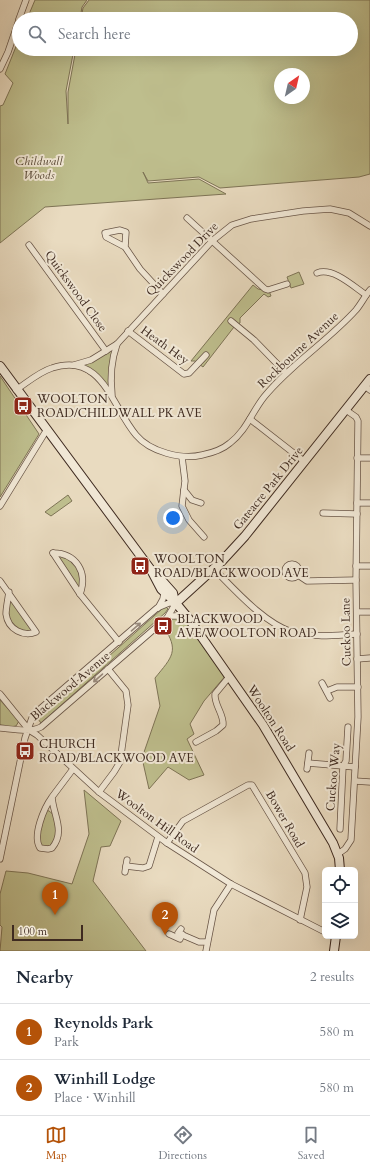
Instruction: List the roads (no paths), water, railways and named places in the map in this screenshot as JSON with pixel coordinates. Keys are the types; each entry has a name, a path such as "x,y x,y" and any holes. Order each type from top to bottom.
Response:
{"street":[{"path":"22,12 26,0"},
{"path":"0,69 12,40"},
{"name":"Quickswood Drive","path":"74,365 92,360 117,344 212,241 232,225 252,219 303,211 330,210 349,214 370,226"},
{"path":"187,218 265,289 268,290 287,284"},
{"name":"Quickswood Close","path":"29,244 106,351"},
{"path":"125,246 140,269 163,294"},
{"path":"317,273 322,271 334,275 368,292"},
{"name":"Rockbourne Avenue","path":"74,365 95,375 113,397 136,436 159,451 182,457 201,456 230,444 241,433 263,398 286,373 350,316 368,292"},
{"path":"231,321 254,340 286,373"},
{"name":"Heath Hey","path":"128,331 184,374 190,373 206,355"},
{"name":"Rockbourne Avenue","path":"113,397 111,373 112,358 117,344"},
{"path":"16,390 45,371 56,366 74,365"},
{"name":"Woolton Road","path":"0,366 46,431 151,570 173,593 176,603"},
{"name":"Gateacre Park Drive","path":"176,603 214,569 245,536 346,410 367,388 370,379"},
{"name":"Cuckoo Lane","path":"338,854 345,849 351,840 355,781 358,687 356,566 358,421 356,417 346,410"},
{"path":"250,419 305,462"},
{"path":"0,506 46,431"},
{"path":"182,457 185,481 182,506 189,520 204,537"},
{"path":"357,458 370,458"},
{"path":"184,490 192,500 201,503"},
{"path":"357,503 370,503"},
{"path":"323,513 357,514"},
{"path":"80,594 83,580 79,564 66,555 53,553 80,594 119,642"},
{"path":"356,566 370,566"},
{"path":"214,569 268,619 279,626 305,635 357,634"},
{"name":"Woolton Road","path":"151,570 164,593 176,603 189,619 263,725 338,854"},
{"path":"298,575 308,581 356,580"},
{"path":"0,581 9,592 36,632 29,635 19,632 11,626 6,615 9,592"},
{"name":"Blackwood Avenue","path":"164,593 164,598 157,608 119,642 35,712 31,718 29,730 41,728 169,616 176,603"},
{"name":"Blackwood Avenue","path":"157,608 176,603"},
{"path":"356,612 370,612"},
{"path":"169,616 178,616 189,619"},
{"path":"357,658 370,658"},
{"path":"99,792 120,762 128,706 126,691 108,669"},
{"path":"196,742 216,731 223,725 224,719 214,701 214,694 230,677"},
{"path":"322,683 330,698"},
{"path":"327,691 337,687 358,687"},
{"name":"Woolton Hill Road","path":"0,694 29,730 37,735 99,792 158,837 231,884 322,931"},
{"name":"Cuckoo Way","path":"340,829 343,766 346,761 348,727"},
{"path":"0,728 29,730 24,744 0,860"},
{"path":"309,753 308,766 355,767"},
{"path":"52,797 52,808 59,827 59,836 52,848 44,849 40,848 37,839 44,809 52,797 60,785 73,769"},
{"path":"355,781 370,782"},
{"name":"Bower Road","path":"167,843 185,820 248,785 252,785 305,873 307,887 300,920"},
{"path":"126,866 143,868 149,866 158,837"},
{"path":"338,854 340,867"},
{"path":"206,951 206,942 214,910 231,884"},
{"path":"169,934 180,939 181,931 199,942 206,942"},
{"path":"334,951 335,939"}],"place":[{"name":"WOOLTON ROAD/CHILDWALL PK AVE","path":"23,406"},
{"name":"WOOLTON ROAD/BLACKWOOD AVE","path":"140,566"},
{"name":"BLACKWOOD AVE/WOOLTON ROAD","path":"163,626"},
{"name":"CHURCH ROAD/BLACKWOOD AVE","path":"25,751"},
{"name":"Reynolds Park","path":"55,915"},
{"name":"Winhill Lodge","path":"165,935"}],"park label":[{"name":"Childwall Woods","path":"39,168"}]}
